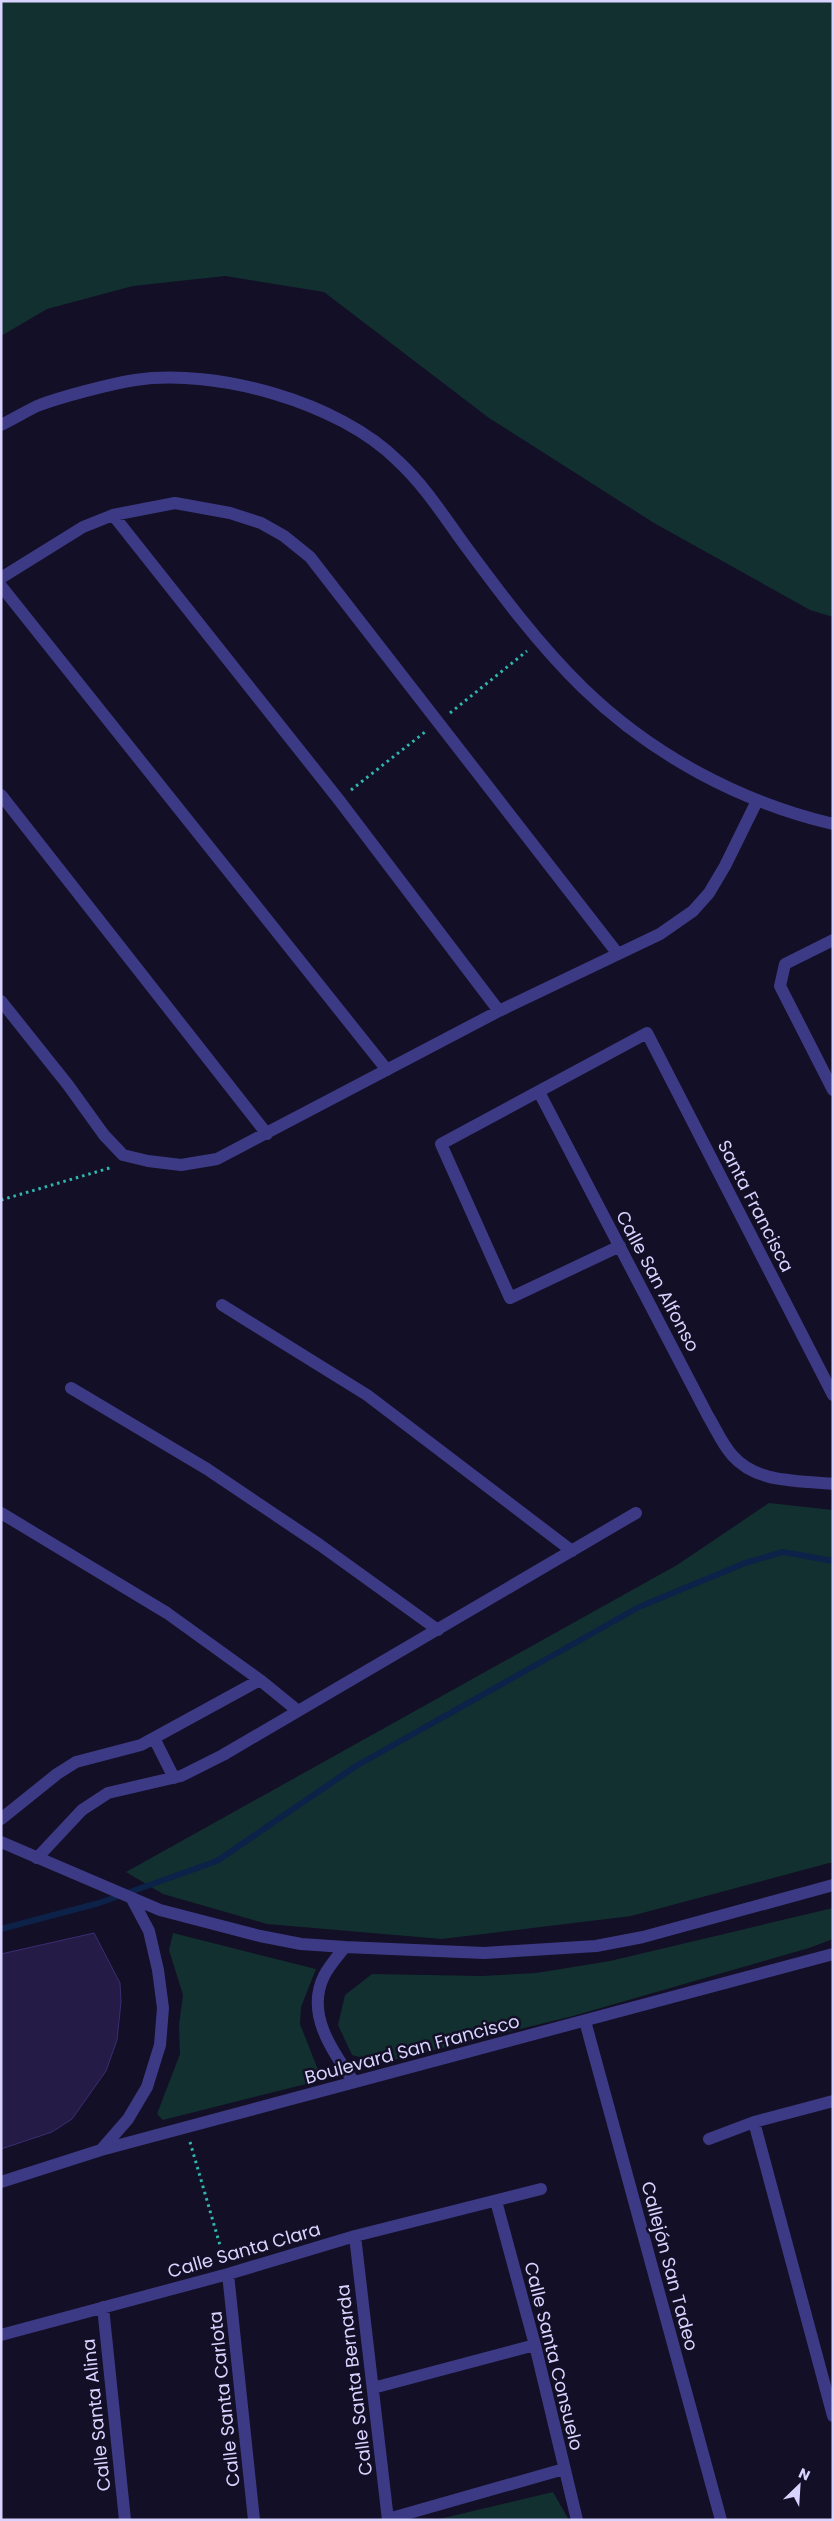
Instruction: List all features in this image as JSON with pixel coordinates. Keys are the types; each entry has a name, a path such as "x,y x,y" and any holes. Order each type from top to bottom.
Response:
{"street":[{"path":"1,426 38,406 135,380 186,379 230,384 268,392 321,411 362,432 397,459 423,488 518,617 584,689 622,722 668,754 730,791 795,815 833,824"},
{"path":"1,578 83,527 113,515 175,503 230,513 284,536 310,557 618,954"},
{"path":"113,515 339,800 499,1011"},
{"path":"1,586 387,1070"},
{"path":"1,795 267,1134"},
{"path":"1,1001 68,1085 104,1135 123,1155 181,1165 217,1158 267,1134 499,1011 660,934 693,912 709,892 726,866 757,801"},
{"path":"833,940 785,964 780,986 833,1090"},
{"name":"Santa Francisca","path":"539,1092 648,1033 833,1395"},
{"path":"539,1092 441,1144 510,1298 620,1246"},
{"name":"Calle San Alfonso","path":"539,1092 708,1416 731,1454 743,1467 760,1476 833,1484"},
{"path":"222,1305 367,1395 572,1552"},
{"path":"71,1388 207,1469 320,1544 438,1630"},
{"path":"1,1513 167,1613 260,1680 298,1711"},
{"path":"37,1858 82,1810 108,1793 174,1778 223,1755 636,1514"},
{"path":"1,1819 57,1774 76,1762 141,1745 260,1680"},
{"path":"154,1738 174,1778"},
{"path":"1,1842 94,1884 160,1910 260,1936 301,1944 345,1947 484,1953 596,1946 643,1937 833,1885"},
{"path":"101,2150 128,2119 148,2087 160,2045 163,2008 158,1970 149,1931 132,1899"},
{"path":"345,1947 324,1976 317,1998 320,2021 327,2041 354,2082"},
{"name":"Boulevard San Francisco","path":"1,2182 101,2150 833,1954"},
{"name":"Callejón San Tadeo","path":"585,2021 721,2520"},
{"path":"708,2139 754,2122 833,2101"},
{"path":"754,2122 833,2416"},
{"name":"Calle Santa Clara","path":"1,2335 228,2274 355,2236 541,2189"},
{"name":"Calle Santa Consuelo","path":"496,2201 535,2345 577,2520"},
{"name":"Calle Santa Bernarda","path":"355,2236 388,2520"},
{"name":"Calle Santa Carlota","path":"228,2274 254,2520"},
{"name":"Calle Santa Alina","path":"103,2307 125,2520"},
{"path":"373,2388 535,2345"},
{"path":"388,2520 564,2469"}],"path":[{"path":"1,1200 140,1159"},
{"path":"186,2127 228,2274"}],"green space":[{"path":"1,1 833,1 833,617 810,610 654,523 489,418 324,292 225,276 133,286 47,309 1,336"},
{"path":"769,1503 833,1510 833,1862 631,1916 442,1939 267,1924 163,1894 126,1872 677,1565"},
{"path":"833,1908 833,1939 809,1948 573,2016 381,2063 352,2055 338,2025 345,1995 372,1974 482,1976 536,1973 610,1961"},
{"path":"173,1933 316,1969 301,2007 300,2024 322,2080 163,2120 157,2114 180,2054 179,2025 183,1995 169,1950"},
{"path":"553,2492 569,2520 435,2520"}],"building":[{"path":"94,1933 120,1983 121,2002 117,2040 106,2071 72,2119 52,2132 1,2149 1,1954"}],"waterway":[{"path":"1,1929 99,1903 217,1861 356,1766 639,1607 745,1563 783,1552 833,1561"}]}
